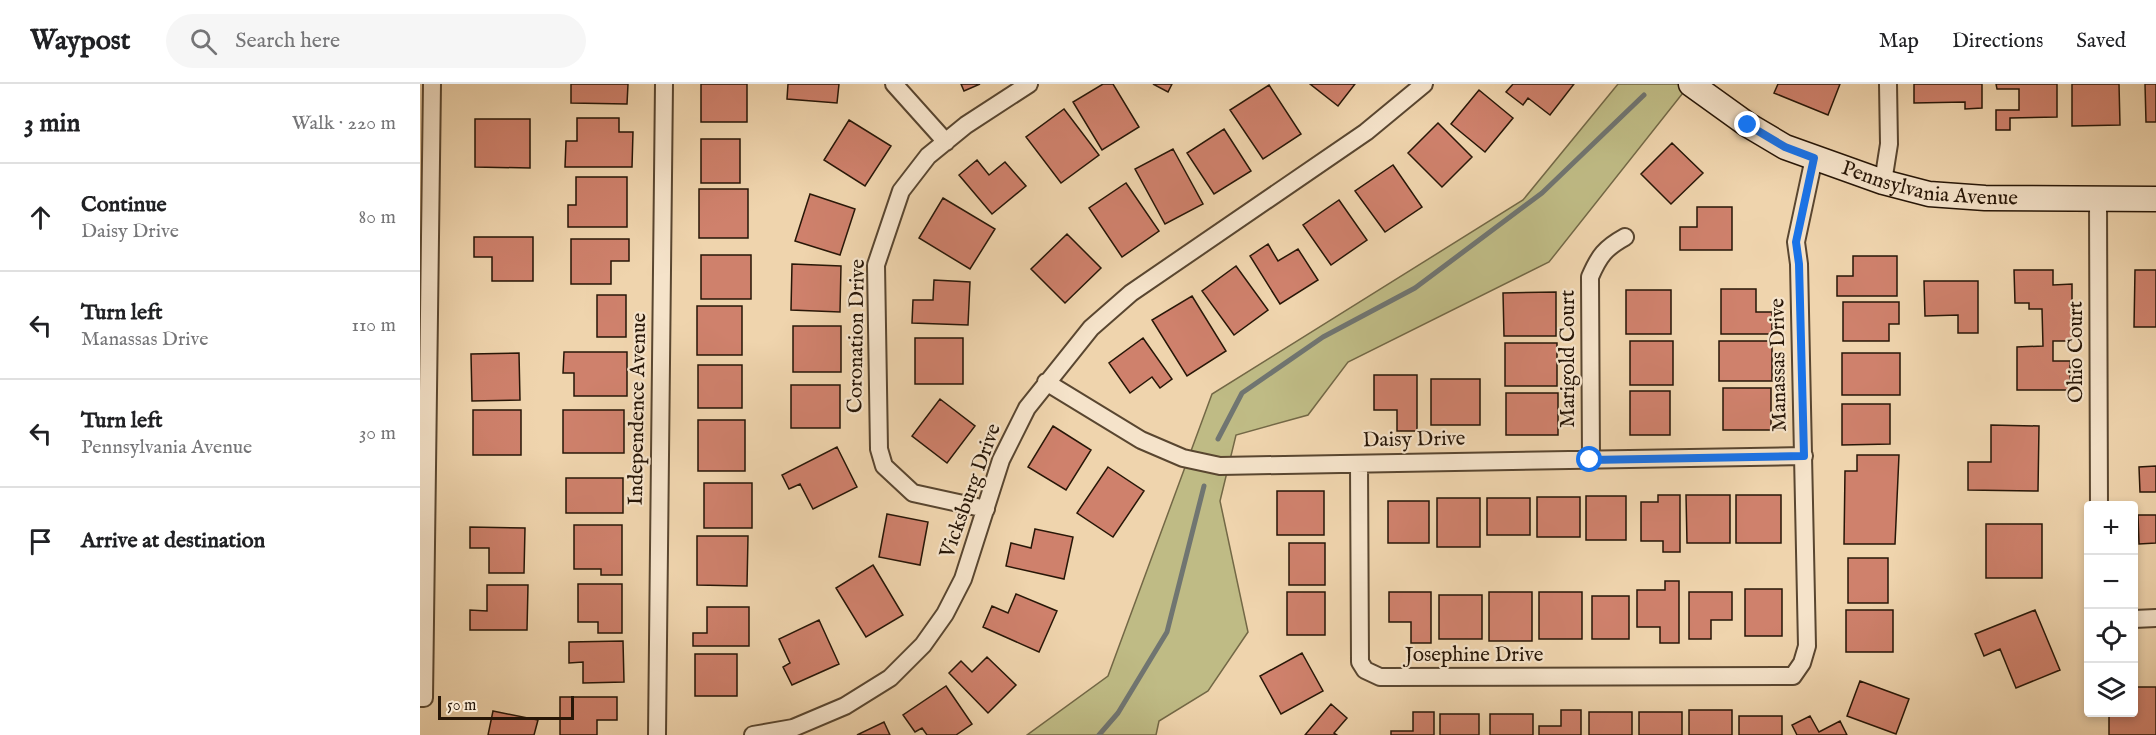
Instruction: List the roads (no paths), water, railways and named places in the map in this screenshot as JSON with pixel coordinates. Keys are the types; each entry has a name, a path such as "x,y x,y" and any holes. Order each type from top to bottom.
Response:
{"street":[{"path":"422,698 432,84"},
{"name":"Independence Avenue","path":"657,735 664,84"},
{"path":"894,84 946,142"},
{"name":"Coronation Drive","path":"986,509 914,493 884,466 879,448 876,265 901,191 928,156 966,125 1029,84"},
{"name":"Vicksburg Drive","path":"753,735 793,728 845,706 890,678 923,645 945,614 963,579 1002,460 1027,408 1091,328 1131,292 1366,132 1424,84"},
{"name":"Pennsylvania Avenue","path":"1691,84 1748,125 1785,147 1883,182 1929,194 1985,198 2156,199"},
{"path":"1883,182 1889,144 1888,84"},
{"name":"Manassas Drive","path":"1793,676 1802,663 1808,646 1799,264 1796,242 1814,158"},
{"name":"Ohio Court","path":"2098,199 2099,501"},
{"name":"Marigold Court","path":"1590,460 1590,277 1598,258 1612,244 1625,237"},
{"name":"Daisy Drive","path":"1046,382 1141,440 1184,458 1220,466 1804,456"},
{"name":"Josephine Drive","path":"1359,464 1360,662 1365,670 1380,678 1793,676"},
{"path":"2138,619 2156,618"}],"waterway":[{"path":"1218,439 1242,393 1323,337 1415,288 1542,193 1644,95"},
{"path":"1099,735 1118,713 1167,632 1204,486"}]}
